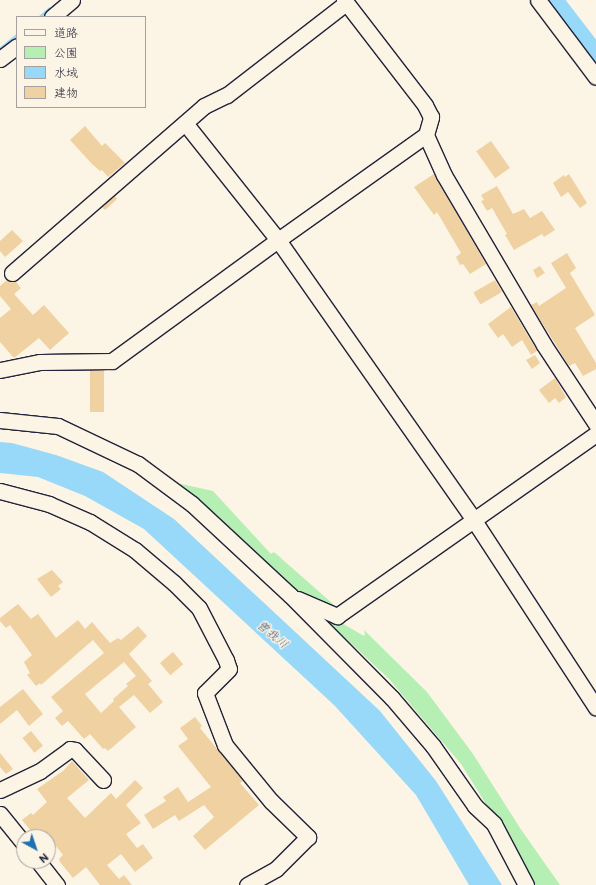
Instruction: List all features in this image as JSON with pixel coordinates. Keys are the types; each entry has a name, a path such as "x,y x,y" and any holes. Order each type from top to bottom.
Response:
{"street":[{"path":"53,16 72,0"},
{"path":"538,0 596,77"},
{"path":"0,370 40,362 112,361 278,240 426,135 431,117 425,104 345,1 227,95 204,106 12,272"},
{"path":"0,59 16,47"},
{"path":"185,124 278,240 473,519 596,708"},
{"path":"426,135 444,175 544,345 596,424"},
{"path":"0,420 58,426 138,464 192,504 290,596 392,698 433,746 475,806 494,824 526,885"},
{"path":"290,596 337,616 596,434"},
{"path":"0,491 49,504 90,522 135,550 174,583 199,608 226,660 229,669 205,693 225,745 271,801 308,837 276,870 247,885"},
{"path":"2,786 40,771 70,749 75,750 103,780"},
{"path":"0,814 16,834"},
{"path":"44,869 57,885"}],"green space":[{"path":"177,483 213,491 271,554 274,552 341,611 293,590 176,485"},
{"path":"326,614 364,636 364,630 427,692 473,754 520,828 560,885 532,885 509,841 461,764 389,679 323,617"}],"water":[{"name":"曽我川","path":"0,442 12,443 56,455 103,472 174,519 380,711 436,781 502,885 469,885 416,795 334,705 144,529 85,496 38,477 0,473"}],"building":[{"path":"85,126 102,146 105,143 125,163 108,177 102,170 100,171 92,164 70,140"},
{"path":"491,141 510,168 495,178 476,151"},
{"path":"434,174 486,264 470,274 463,264 460,265 456,257 461,253 437,212 434,215 414,187"},
{"path":"569,174 587,203 580,208 568,192 561,197 553,183 564,175 565,177"},
{"path":"497,186 513,214 524,209 530,218 542,211 555,230 544,237 542,234 514,250 505,235 507,234 492,208 487,211 481,201 484,200 481,195"},
{"path":"115,196 117,199 105,210 102,207"},
{"path":"12,230 23,241 5,257 0,251 0,241"},
{"path":"567,253 576,268 570,273 595,315 575,328 596,363 596,369 583,376 575,363 569,366 531,305 537,302 539,306 566,288 551,263"},
{"path":"540,266 545,273 537,278 533,270"},
{"path":"7,280 15,281 21,288 14,294 33,315 44,305 69,333 50,350 39,338 14,358 0,342 0,318 11,309 0,296 0,286"},
{"path":"495,280 502,292 480,305 473,292"},
{"path":"511,307 537,351 531,355 522,340 512,347 503,334 498,338 488,324"},
{"path":"535,355 540,363 532,369 526,360"},
{"path":"90,370 104,370 104,412 90,412"},
{"path":"555,378 566,397 559,403 555,398 549,403 539,390"},
{"path":"52,570 63,582 58,586 61,589 51,597 37,579"},
{"path":"18,604 31,619 38,614 56,638 78,620 85,629 92,622 110,643 118,638 121,640 138,626 147,636 129,654 152,681 148,684 163,702 150,713 134,695 119,707 136,727 108,751 105,748 103,749 90,734 84,739 68,721 62,726 55,718 63,711 51,697 104,653 93,640 41,685 40,683 36,686 27,675 30,673 24,662 32,655 10,625 6,628 0,621 0,618","holes":["124,662 136,676 126,684 128,686 113,699 114,701 101,713 85,694"]},
{"path":"173,652 183,664 170,675 160,663"},
{"path":"23,689 43,714 29,726 17,710 0,724 0,707"},
{"path":"195,717 202,726 200,728 243,781 240,783 259,805 205,850 193,836 214,817 204,805 179,821 175,815 153,829 144,815 166,801 163,797 178,787 188,802 211,787 178,746 188,739 180,728"},
{"path":"31,731 43,746 34,753 22,738"},
{"path":"0,753 13,769 6,774 0,767"},
{"path":"72,761 89,780 67,798 85,818 111,793 116,799 135,780 143,788 126,805 141,823 126,834 137,848 143,844 153,858 135,872 121,854 107,865 119,879 124,875 132,885 100,885 86,867 73,878 60,862 59,859 63,855 56,846 56,829 29,829 22,820 31,813 33,815 47,802 37,789 63,771"}],"waterway":[{"path":"553,0 596,56"},
{"path":"42,16 49,10"},
{"path":"0,50 16,37"}]}
